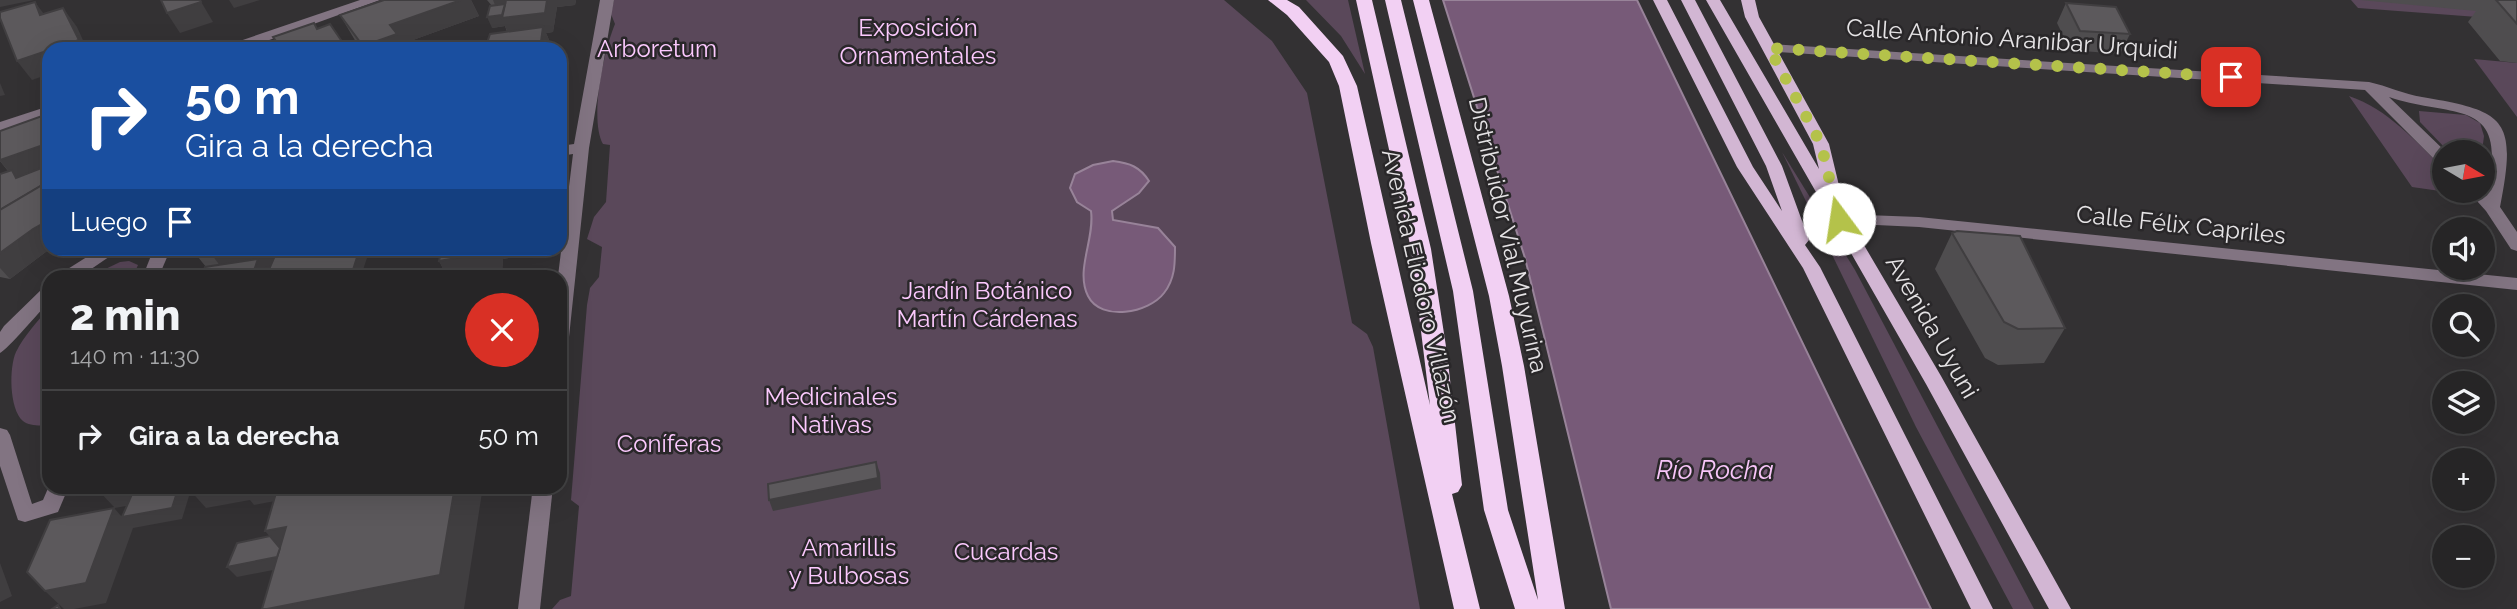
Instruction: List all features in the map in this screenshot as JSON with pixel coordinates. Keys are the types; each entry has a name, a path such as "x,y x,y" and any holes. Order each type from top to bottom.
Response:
{"highway":[{"path":"1364,0 1421,249 1436,353 1458,571"},
{"path":"1392,0 1463,291 1496,510 1528,609"},
{"name":"Distribuidor Vial Muyurina","path":"1422,3 1499,296 1513,366 1552,609"},
{"name":"Avenida Eliodoro Villazón","path":"1285,4 1337,60 1348,86 1381,243 1467,609"}],"main road":[{"path":"1660,0 1745,167 1811,267"},
{"path":"1688,0 1774,166 1811,267 1982,609"},
{"name":"Avenida Uyuni","path":"1713,0 1934,381 2060,609"},
{"path":"1748,0 1752,17 1821,144 1839,219"}],"street":[{"path":"250,42 373,0"},
{"path":"567,274 581,148 607,0"},
{"name":"Calle Antonio Aranibar Urquidi","path":"1769,48 2369,86 2408,99 2467,109 2488,120 2498,133 2501,159 2493,207"},
{"path":"2369,86 2432,147"},
{"path":"0,127 42,113"},
{"path":"567,150 581,148"},
{"path":"2489,203 2517,245"},
{"name":"Calle Félix Capriles","path":"1839,219 1919,222 2517,284"},
{"path":"79,270 101,256"},
{"path":"0,346 10,331 42,299"},
{"path":"0,435 26,514 51,506 56,494"},
{"path":"529,609 542,494"}],"green space":[{"name":"Jardín Botánico Martín Cárdenas","path":"614,0 1224,0 1272,41 1307,93 1352,323 1367,334 1373,347 1420,609 552,609 560,600 571,596 579,506 571,500 587,305 590,288 599,277 602,247 587,239 594,217 606,202 610,145 603,144 597,118 603,67 615,24 611,14"},
{"path":"1306,0 1348,0 1365,74 1341,36"},
{"path":"2351,0 2517,0 2517,20 2358,8"},
{"path":"2474,59 2517,63 2517,117"},
{"path":"2349,96 2389,117 2432,157 2432,190 2412,187"},
{"path":"2419,111 2466,115 2480,123 2484,140 2437,140 2420,122"},
{"path":"1782,152 1855,270 2034,609 2013,609 1916,427"},
{"path":"129,261 138,265 136,270 103,270"},
{"path":"42,316 42,425 23,421 18,415 13,398 14,359 31,329"}],"water":[{"name":"Río Rocha","path":"1443,0 1637,0 1931,609 1611,609 1525,258"},
{"path":"1113,161 1134,167 1149,181 1139,193 1112,211 1113,220 1158,228 1175,247 1168,288 1148,306 1125,312 1103,309 1094,304 1088,296 1084,265 1091,211 1077,202 1070,188 1075,174 1093,165"}],"building":[{"path":"161,0 200,0 201,2 167,13"},
{"path":"384,0 461,0 390,25 397,34 374,42 360,42 340,15"},
{"path":"506,0 547,0 545,13 502,18"},
{"path":"2496,0 2517,0 2517,24"},
{"path":"35,2 40,15 63,8 79,40 42,42 42,53 17,61 0,12"},
{"path":"2066,3 2116,7 2130,34 2080,31"},
{"path":"505,4 502,15 487,17 490,6"},
{"path":"314,23 317,29 330,24 342,42 277,42 273,37"},
{"path":"543,27 541,42 487,42 490,34"},
{"path":"42,116 42,145 0,160 0,131"},
{"path":"42,168 42,185 0,210 0,174 12,170 16,178"},
{"path":"42,185 42,224 0,253 0,210"},
{"path":"1957,231 2020,236 2065,328 2018,329 2004,322 1952,233"},
{"path":"275,256 357,256 353,270 264,270 270,267"},
{"path":"440,256 468,256 439,261"},
{"path":"258,259 254,270 204,270 205,267"},
{"path":"876,462 878,478 769,500 768,484"},
{"path":"132,494 176,494 172,508 122,517"},
{"path":"276,494 454,494 440,575 262,609 286,527 265,531"},
{"path":"114,508 86,583 45,591 27,572 50,520"},
{"path":"270,536 280,548 277,557 227,567 237,543"}],"route":[{"path":"1839,219 1821,144 1769,48 2231,77"}],"park label":[{"name":"Exposición Ornamentales","path":"918,42"},
{"name":"Arboretum","path":"657,49"},
{"name":"Medicinales Nativas","path":"831,411"},
{"name":"Coníferas","path":"669,444"},
{"name":"Cucardas","path":"1006,552"},
{"name":"Amarillis y Bulbosas","path":"849,562"}]}
